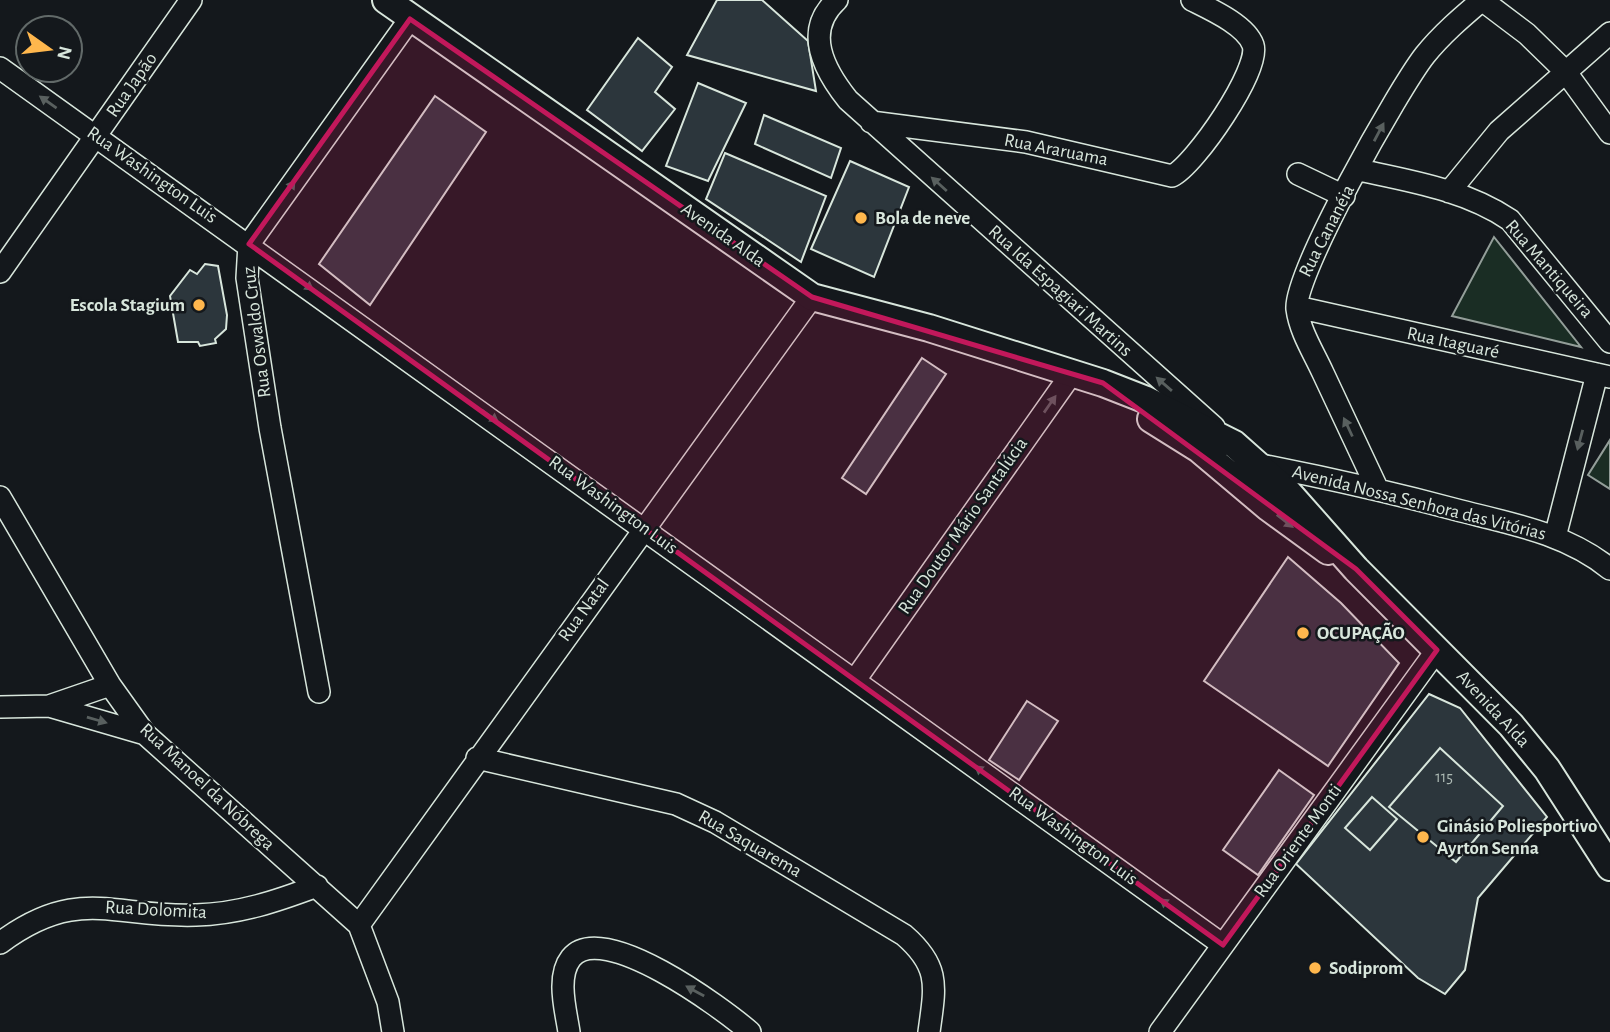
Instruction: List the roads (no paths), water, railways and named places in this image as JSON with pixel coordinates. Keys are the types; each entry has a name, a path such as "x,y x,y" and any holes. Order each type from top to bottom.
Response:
{"main road":[{"name":"Avenida Alda","path":"386,0 812,297 1103,383 1144,399 1234,444 1261,465 1356,569 1511,725 1547,769 1610,867"},
{"name":"Avenida Alda","path":"1103,383 1199,449 1302,534 1356,569"},
{"path":"1199,449 1261,465"}],"street":[{"name":"Rua Japão","path":"0,272 191,0"},
{"name":"Rua Ida Espagiari Martins","path":"838,0 827,9 820,29 819,52 830,77 871,122 1234,444"},
{"name":"Rua Araruama","path":"871,122 1026,142 1111,159 1163,176 1182,172 1217,127 1251,66 1254,47 1243,32 1192,0"},
{"path":"1482,0 1527,34 1565,71 1610,133"},
{"name":"Rua Cananéia","path":"1377,488 1301,326 1297,307 1304,273 1395,101 1424,56 1444,33 1482,0"},
{"name":"Rua Oswaldo Cruz","path":"319,692 266,401 247,278 249,244 410,19"},
{"path":"1449,192 1499,131 1610,33"},
{"name":"Rua Washington Luis","path":"0,68 1223,944"},
{"name":"Rua Mantiqueira","path":"1359,170 1449,192 1494,209 1510,220 1610,342"},
{"path":"1298,174 1344,196"},
{"name":"Rua Natal","path":"359,925 812,297"},
{"name":"Rua Itaguaré","path":"1297,307 1604,375"},
{"name":"Rua Doutor Mário Santalúcia","path":"855,680 1072,373"},
{"path":"1555,537 1604,375"},
{"name":"Avenida Nossa Senhora das Vitórias","path":"1261,465 1377,488 1555,537 1592,554 1610,569"},
{"name":"Rua Manoel da Nóbrega","path":"0,497 110,685 145,734 359,925 388,1002 393,1032"},
{"name":"Rua Oriente Monti","path":"1160,1032 1437,650"},
{"path":"49,706 110,685"},
{"path":"0,707 49,706 145,734"},
{"name":"Rua Saquarema","path":"477,758 676,803 715,822 904,935 924,952 934,973 929,1032"},
{"name":"Rua Dolomita","path":"0,943 27,923 62,911 104,907 197,915 246,909 317,886"},
{"path":"569,1032 564,979 570,958 587,946 603,947 649,966 708,998 750,1032"}],"place":[{"name":"Bola de neve","path":"861,218"},
{"name":"Escola Stagium","path":"199,305"},
{"name":"OCUPAÇÃO","path":"1303,633"},
{"name":"Ginásio Poliesportivo Ayrton Senna","path":"1423,837"},
{"name":"Sodiprom","path":"1315,968"}]}
